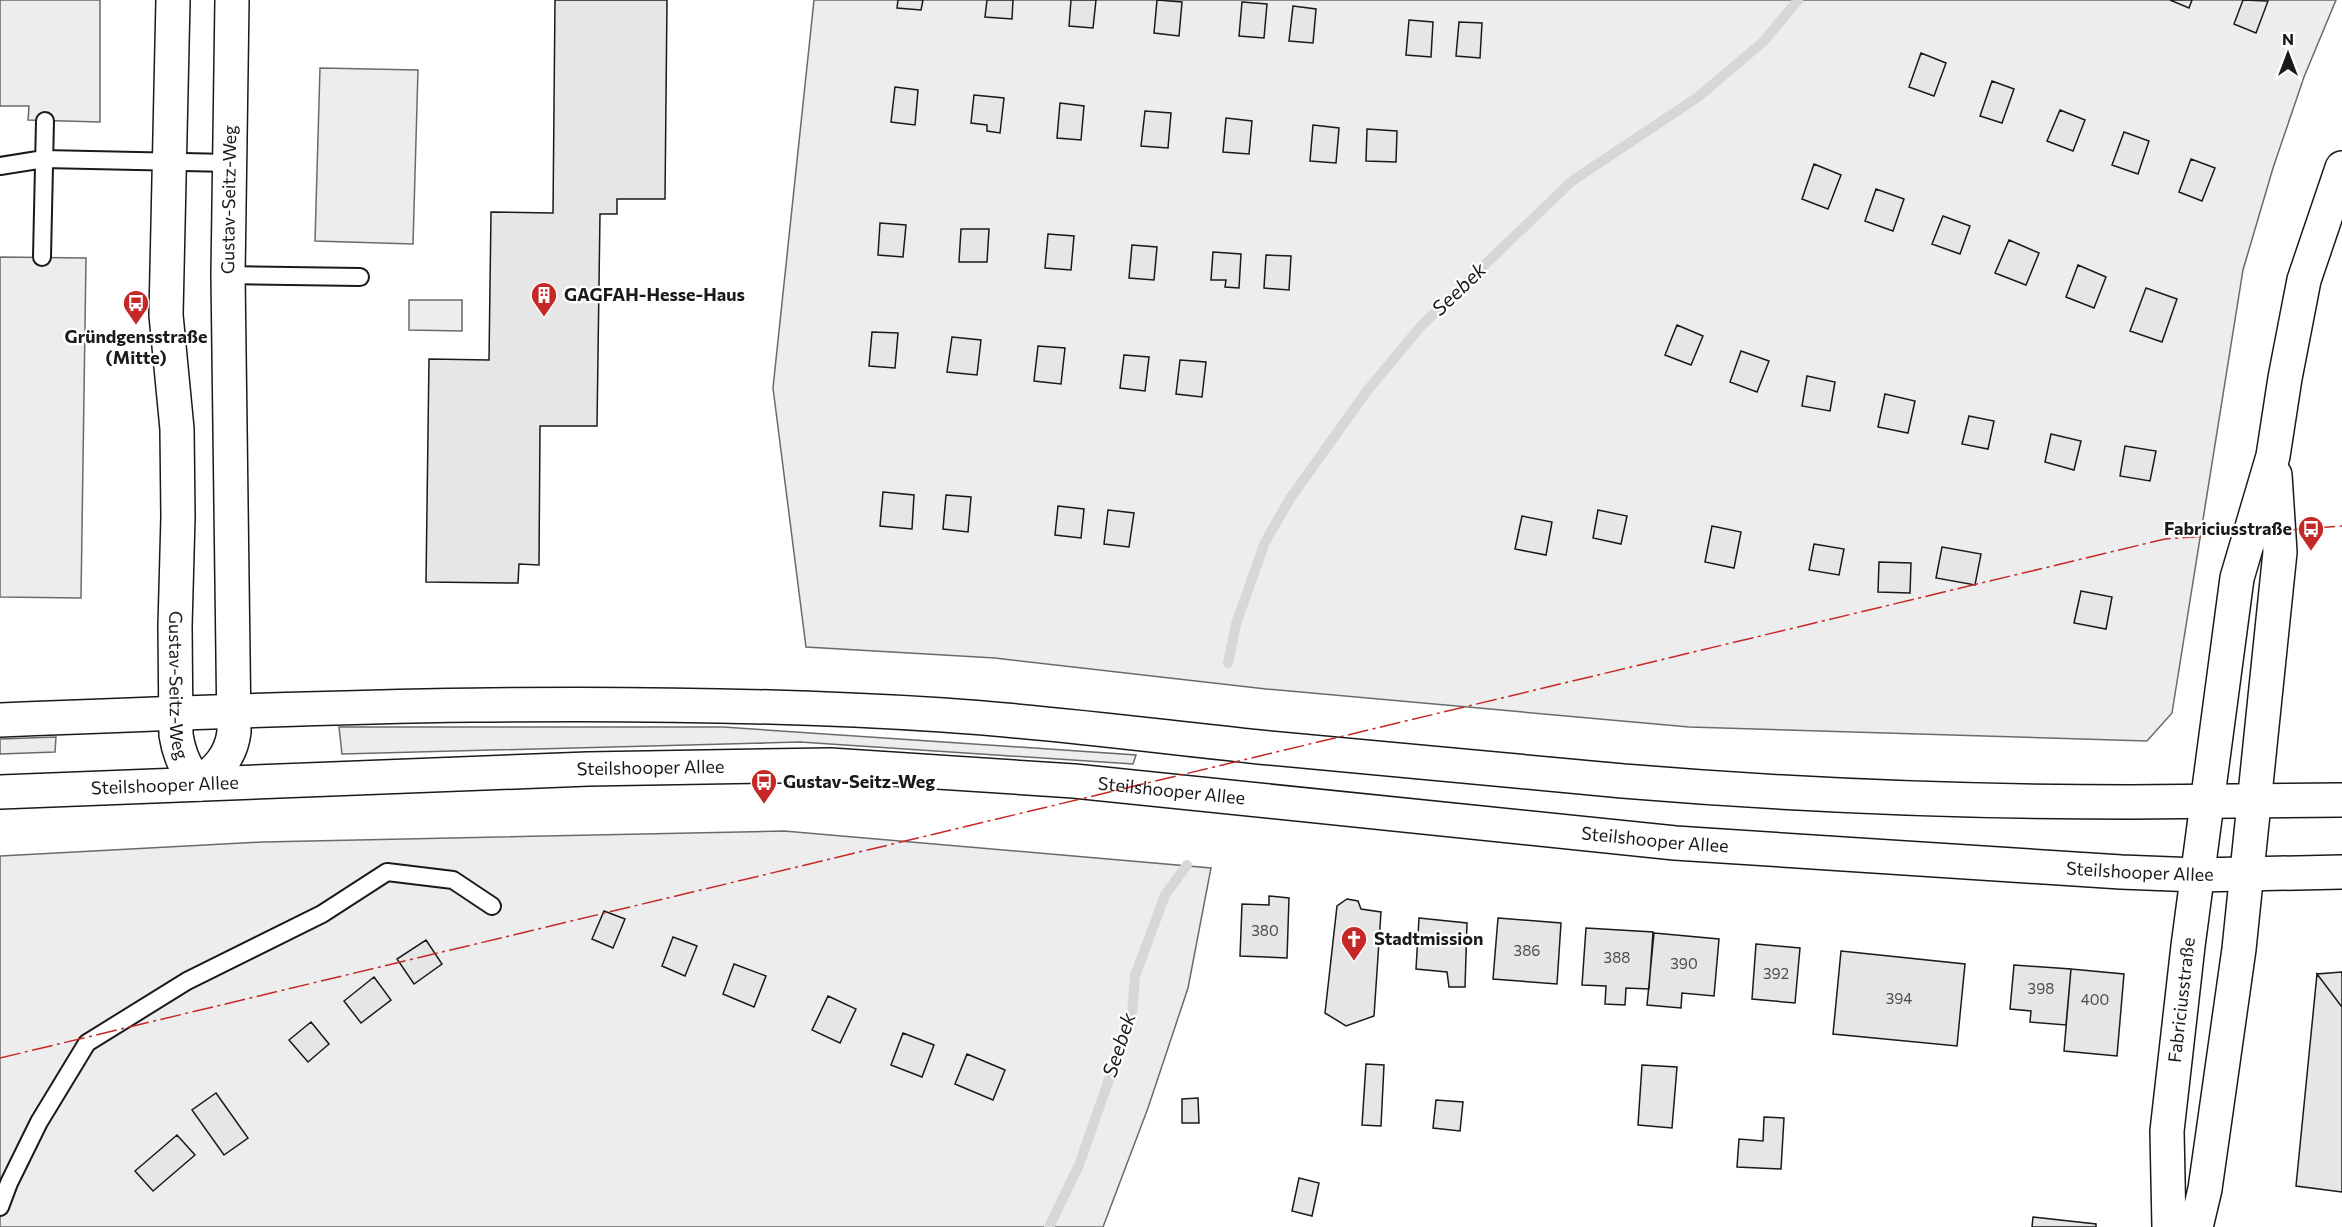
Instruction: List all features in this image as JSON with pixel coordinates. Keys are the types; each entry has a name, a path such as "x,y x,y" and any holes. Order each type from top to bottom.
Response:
{"main road":[{"name":"Gustav-Seitz-Weg","path":"173,0 166,315 177,429 175,712 178,749 190,775 199,784 212,774 228,756 234,732 228,275 232,0"},
{"name":"Fabriciusstraße","path":"2169,1227 2167,1131 2197,875 2236,578 2273,456 2304,280 2342,168"},
{"name":"Fabriciusstraße","path":"2196,1227 2205,1190 2239,949 2280,552 2273,456"},
{"path":"0,720 351,706 566,704 809,709 943,715 1067,725 1628,781 1817,794 1922,799 2207,802 2342,800"},
{"name":"Steilshooper Allee","path":"0,792 588,769 830,765 1074,781 1675,843 2097,871 2197,875 2342,872"}],"lane":[{"path":"42,257 45,121"},
{"path":"0,166 44,159 230,163"},
{"path":"228,275 360,277"},
{"path":"0,1207 9,1183 39,1122 87,1043 188,981 322,914 387,872 453,880 492,906"}],"shaded area":[{"path":"0,0 100,0 100,122 28,120 29,106 0,106"},
{"path":"814,0 2336,0 2304,77 2273,168 2243,270 2172,713 2147,741 1689,727 1266,689 995,658 806,647 773,388"},
{"path":"320,68 418,70 413,244 315,241"},
{"path":"0,257 86,258 81,598 0,597"},
{"path":"409,300 462,300 462,331 409,330"},
{"path":"339,727 723,727 1136,755 1133,764 800,742 342,754"},
{"path":"56,737 55,752 0,754 0,739"},
{"path":"784,831 1211,868 1188,988 1148,1108 1103,1227 0,1227 0,856 263,842"}],"building":[{"name":"GAGFAH-Hesse-Haus","path":"555,0 667,0 665,199 617,199 617,214 600,214 597,426 540,426 539,565 519,564 518,583 426,582 429,359 489,360 491,212 553,213"},
{"path":"898,0 923,0 921,10 897,8"},
{"path":"987,0 1013,0 1012,19 985,17"},
{"path":"1071,0 1096,0 1093,28 1069,26"},
{"path":"1157,0 1182,2 1179,36 1154,33"},
{"path":"2170,0 2192,0 2189,8"},
{"path":"2243,0 2268,1 2256,33 2234,24"},
{"path":"1242,2 1267,4 1264,38 1239,36"},
{"path":"1293,6 1316,9 1313,43 1289,41"},
{"path":"1409,20 1433,22 1431,57 1406,55"},
{"path":"1459,22 1482,23 1480,58 1456,56"},
{"path":"1921,53 1946,63 1934,96 1909,87"},
{"path":"1992,81 2014,89 2002,123 1980,116"},
{"path":"895,87 918,90 915,125 891,122"},
{"path":"974,95 1004,98 1000,133 987,131 987,125 971,123"},
{"path":"1060,103 1084,106 1081,140 1057,138"},
{"path":"2060,110 2085,120 2073,151 2047,141"},
{"path":"1145,111 1171,113 1168,148 1141,146"},
{"path":"1226,118 1252,121 1249,154 1223,152"},
{"path":"1313,125 1339,128 1336,163 1310,161"},
{"path":"1367,129 1397,131 1396,162 1366,161"},
{"path":"2124,132 2149,141 2138,174 2112,165"},
{"path":"2191,159 2215,168 2202,201 2179,192"},
{"path":"1814,164 1841,175 1828,209 1802,199"},
{"path":"1876,189 1904,199 1893,231 1865,221"},
{"path":"1943,216 1970,226 1960,254 1932,244"},
{"path":"880,223 906,225 903,257 878,255"},
{"path":"961,229 989,229 987,262 959,262"},
{"path":"1048,234 1074,236 1071,270 1045,268"},
{"path":"2009,240 2039,253 2026,285 1995,273"},
{"path":"1132,245 1157,247 1154,280 1129,278"},
{"path":"1213,252 1241,254 1239,288 1225,287 1226,280 1211,280"},
{"path":"1266,255 1291,256 1289,290 1264,288"},
{"path":"2078,265 2106,277 2094,308 2066,297"},
{"path":"2146,288 2177,299 2162,342 2130,331"},
{"path":"1677,325 1703,336 1691,365 1665,355"},
{"path":"872,332 898,333 895,368 869,366"},
{"path":"952,337 981,340 977,375 947,372"},
{"path":"1038,346 1065,348 1061,384 1034,381"},
{"path":"1741,351 1769,361 1757,392 1730,382"},
{"path":"1124,355 1149,357 1145,391 1120,388"},
{"path":"1180,360 1206,362 1202,397 1176,394"},
{"path":"1807,376 1835,382 1830,411 1802,406"},
{"path":"1885,394 1915,401 1908,433 1878,427"},
{"path":"1969,416 1994,421 1988,449 1962,444"},
{"path":"2051,434 2081,441 2074,470 2045,462"},
{"path":"2125,446 2156,451 2150,481 2120,476"},
{"path":"883,492 914,495 912,529 880,526"},
{"path":"946,495 971,497 968,532 943,529"},
{"path":"1058,506 1084,509 1081,538 1055,535"},
{"path":"1108,510 1134,513 1129,547 1104,544"},
{"path":"1598,510 1627,516 1621,544 1593,538"},
{"path":"1522,516 1552,522 1546,555 1515,549"},
{"path":"1712,526 1741,532 1734,568 1705,562"},
{"path":"1814,544 1844,549 1839,575 1809,570"},
{"path":"1942,547 1981,554 1975,585 1936,578"},
{"path":"1879,562 1911,563 1910,593 1878,592"},
{"path":"2081,591 2112,597 2106,629 2074,623"},
{"path":"1269,896 1289,898 1287,958 1240,956 1242,904 1269,905"},
{"name":"Stadtmission","path":"1347,899 1358,901 1361,909 1381,912 1374,1016 1346,1026 1325,1013 1337,906"},
{"path":"604,911 625,919 613,948 592,939"},
{"path":"1419,918 1467,923 1465,987 1449,987 1447,972 1416,969"},
{"path":"1498,918 1561,923 1557,984 1493,979"},
{"path":"1586,928 1653,932 1649,989 1626,988 1625,1005 1605,1004 1606,986 1582,985"},
{"path":"1654,933 1719,939 1714,996 1682,993 1681,1008 1647,1005"},
{"path":"673,937 697,946 685,976 662,966"},
{"path":"426,940 442,964 414,984 397,959"},
{"path":"1756,944 1800,948 1795,1003 1752,999"},
{"path":"1841,951 1965,964 1957,1046 1833,1034"},
{"path":"734,964 766,976 754,1007 723,994"},
{"path":"2014,965 2071,969 2066,1025 2030,1022 2031,1011 2010,1009"},
{"path":"2071,969 2124,974 2117,1056 2064,1051"},
{"path":"2342,972 2342,1007 2317,974"},
{"path":"2317,974 2342,1007 2342,1192 2296,1186"},
{"path":"374,977 391,1000 361,1023 344,1001"},
{"path":"828,996 856,1009 840,1043 812,1030"},
{"path":"311,1022 329,1044 308,1062 289,1040"},
{"path":"903,1033 934,1045 922,1077 891,1065"},
{"path":"967,1054 1005,1070 993,1100 955,1084"},
{"path":"1366,1064 1384,1065 1381,1126 1362,1125"},
{"path":"1642,1065 1677,1067 1672,1128 1638,1125"},
{"path":"216,1093 248,1138 224,1155 192,1110"},
{"path":"1198,1098 1199,1123 1182,1123 1182,1099"},
{"path":"1436,1100 1463,1102 1460,1131 1433,1128"},
{"path":"1764,1117 1784,1118 1781,1169 1737,1167 1739,1139 1763,1141"},
{"path":"177,1135 195,1155 153,1191 135,1171"},
{"path":"1299,1178 1319,1183 1312,1216 1292,1211"},
{"path":"2033,1217 2096,1224 2096,1227 2032,1227"}],"waterway":[{"name":"Seebek","path":"1228,663 1236,624 1265,542 1291,497 1367,391 1422,325 1572,181 1698,97 1764,41 1798,0"},
{"name":"Seebek","path":"1049,1227 1079,1165 1132,1014 1135,976 1165,895 1187,865"}],"power":[{"path":"0,1058 2165,539 2342,526"}],"place":[{"name":"GAGFAH-Hesse-Haus","path":"544,318"},
{"name":"Gründgensstraße (Mitte)","path":"136,326"},
{"name":"Fabriciusstraße","path":"2311,552"},
{"name":"Gustav-Seitz-Weg","path":"764,805"},
{"name":"Stadtmission","path":"1354,962"}]}
